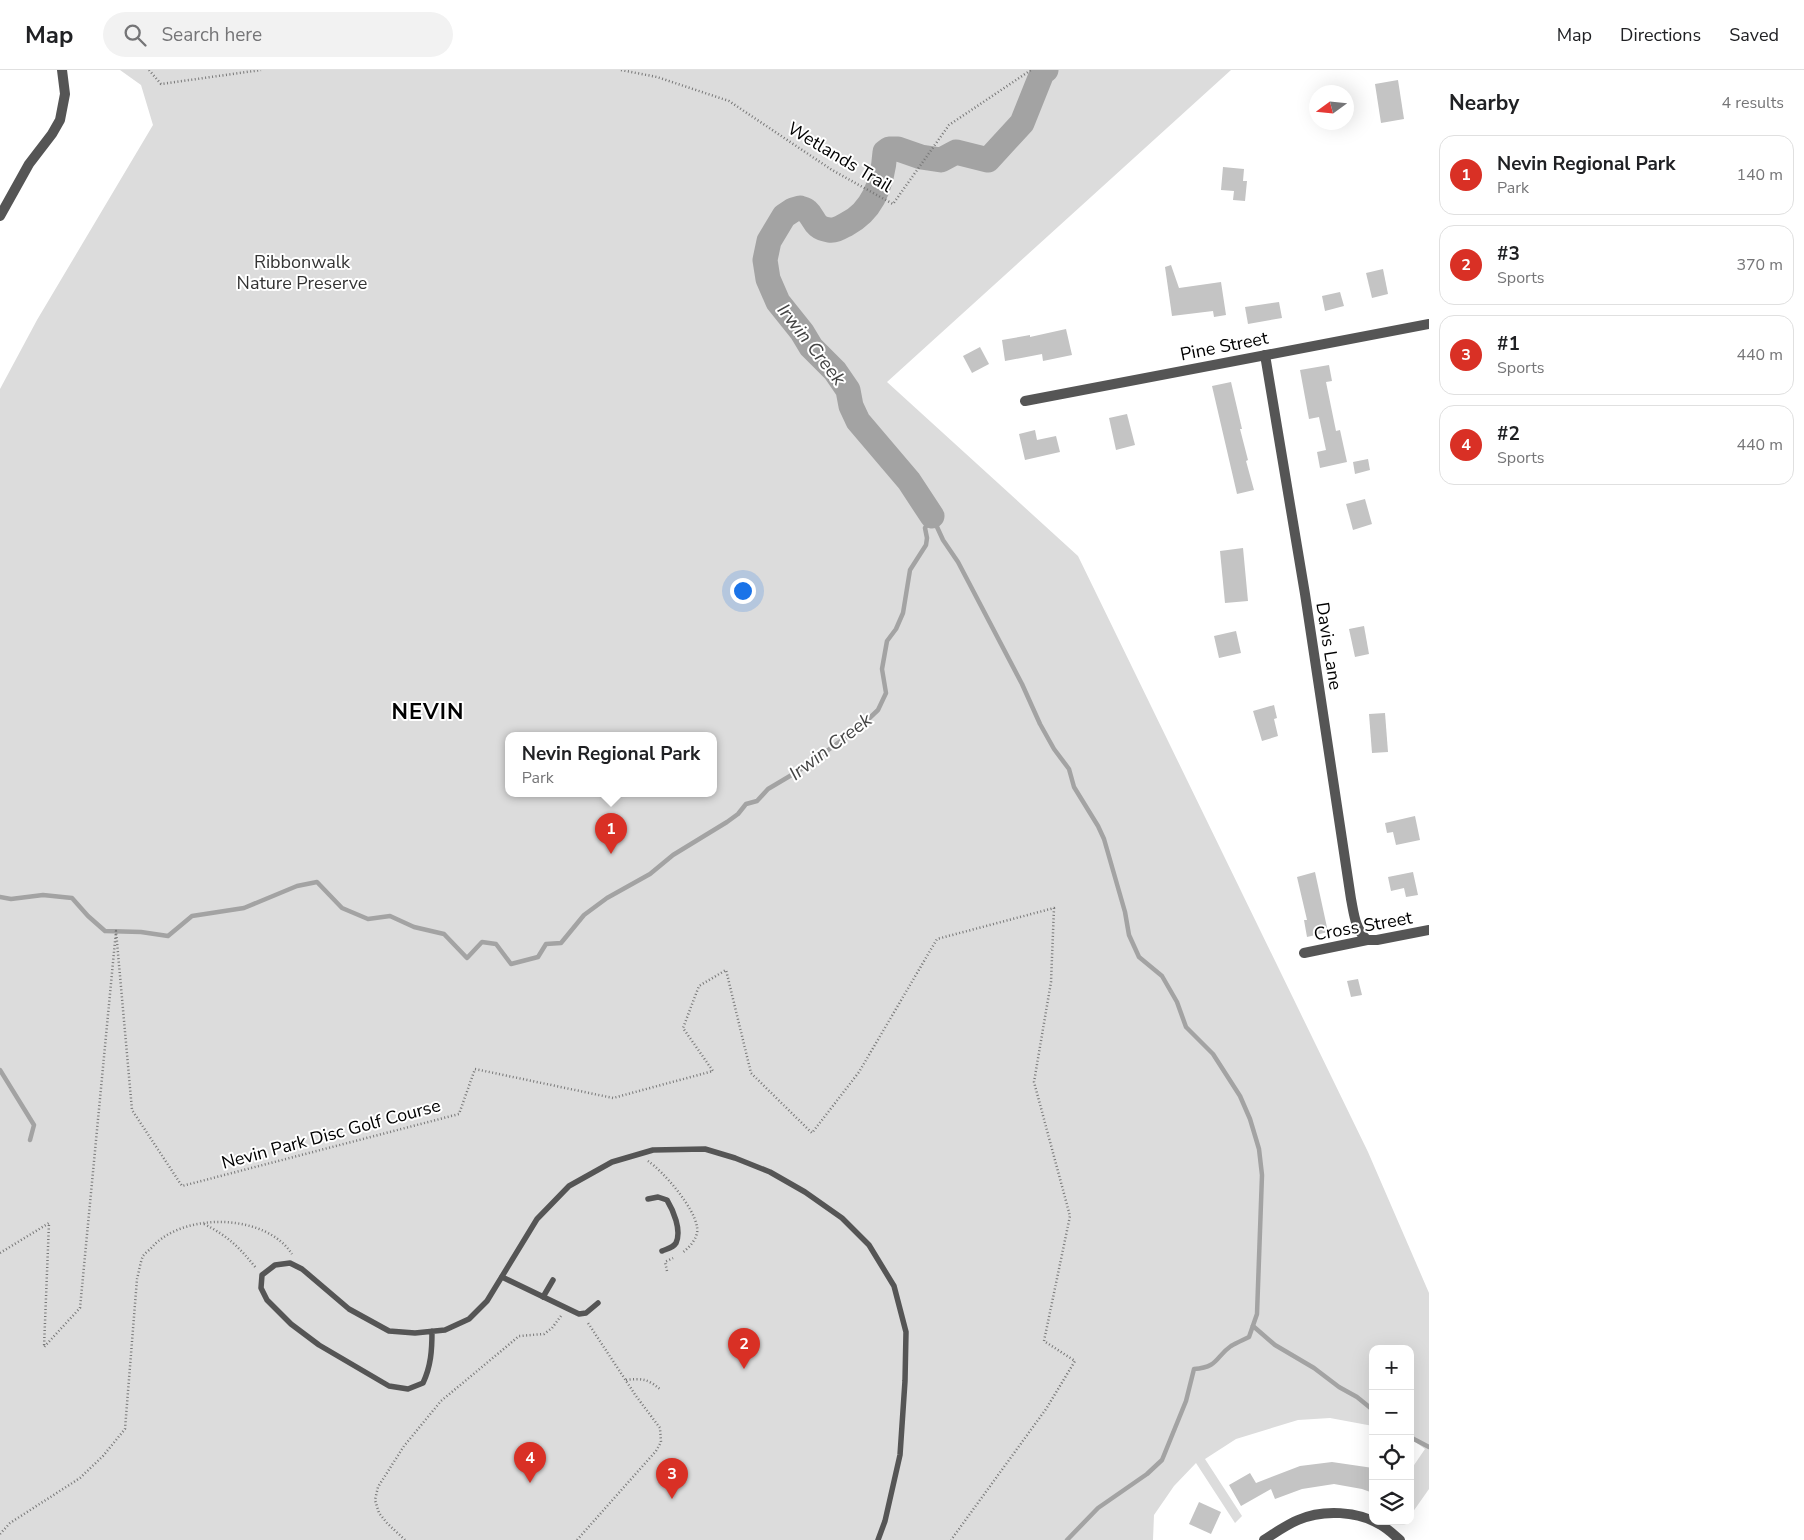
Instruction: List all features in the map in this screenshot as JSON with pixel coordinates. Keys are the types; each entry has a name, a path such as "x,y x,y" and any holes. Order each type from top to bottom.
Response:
{"street":[{"path":"0,216 29,164 52,134 60,120 65,94 62,70"},
{"name":"Pine Street","path":"1025,401 1429,324"},
{"name":"Davis Lane","path":"1265,355 1308,614 1351,899 1357,928 1360,934 1367,940"},
{"name":"Cross Street","path":"1304,953 1429,930"},
{"path":"1264,1540 1298,1520 1316,1514 1347,1514 1366,1518 1382,1525 1400,1540"}],"lane":[{"path":"432,1331 429,1369 423,1383 408,1389 389,1386 319,1346 291,1324 268,1300 261,1288 262,1276 275,1265 290,1263 302,1269 349,1309 389,1330 416,1333 432,1331 445,1330 469,1319 487,1301 537,1219 569,1186 612,1162 653,1150 705,1149 735,1158 770,1172 805,1192 842,1218 869,1245 894,1286 906,1332 906,1381 900,1455 885,1521 878,1540"},
{"path":"648,1199 658,1197 667,1200 673,1210 677,1233 676,1243 670,1248 662,1250"},
{"path":"502,1277 579,1314 586,1314 598,1303"},
{"path":"543,1297 553,1280"}],"path":[{"path":"149,70 161,84 258,72 261,70"},
{"name":"Wetlands Trail","path":"621,70 657,77 729,101 832,170 893,204 948,125 1031,70"},
{"name":"Nevin Park Disc Golf Course","path":"0,1253 49,1224 44,1347 80,1308 116,931 132,1110 182,1186 459,1114 475,1069 613,1098 713,1071 683,1028 699,986 726,970 752,1073 812,1133 858,1072 937,939 1054,908 1051,982 1034,1082 1070,1216 1044,1342 1075,1361 1046,1409 951,1540"},
{"path":"0,1534 10,1523 80,1478 103,1456 125,1428 137,1279 144,1256 164,1236 195,1224 226,1221 256,1229 281,1240 302,1269"},
{"path":"203,1223 224,1234 243,1252 262,1276"},
{"path":"405,1540 379,1513 375,1500 378,1487 404,1446 441,1401 519,1336 544,1334 552,1328 566,1308"},
{"path":"577,1540 661,1442 660,1428 587,1321"},
{"path":"626,1380 639,1379 651,1381 661,1390"}],"green space":[{"name":"Ribbonwalk Nature Preserve","path":"120,70 1231,70 887,382 1078,556 1368,1152 1429,1293 1429,1489 1414,1510 1414,1465 1425,1449 1414,1441 1414,1345 1369,1345 1369,1425 1330,1418 1298,1420 1236,1439 1205,1459 1242,1516 1235,1523 1196,1463 1174,1486 1154,1515 1153,1540 0,1540 0,389 37,320 153,125 141,85"}],"building":[{"path":"1398,80 1404,119 1381,123 1375,84"},
{"path":"1223,167 1244,169 1243,181 1247,181 1245,201 1233,200 1234,191 1221,190"},
{"path":"1171,265 1179,288 1221,282 1226,315 1214,317 1213,311 1172,316 1165,267"},
{"path":"1383,269 1388,294 1372,298 1366,273"},
{"path":"1340,292 1344,306 1325,311 1322,296"},
{"path":"1279,302 1282,318 1248,324 1245,307"},
{"path":"1066,329 1072,355 1043,361 1042,354 1005,361 1002,340 1030,335 1030,337"},
{"path":"980,347 989,364 972,373 963,356"},
{"path":"1329,365 1332,381 1326,382 1336,431 1340,430 1347,462 1320,468 1317,452 1326,450 1319,417 1309,419 1300,370"},
{"path":"1231,382 1248,460 1246,461 1254,490 1237,494 1212,386"},
{"path":"1127,414 1135,445 1116,450 1109,418"},
{"path":"1035,430 1037,440 1056,436 1060,452 1025,460 1019,434"},
{"path":"1368,459 1370,470 1355,474 1353,462"},
{"path":"1365,499 1372,524 1353,530 1346,504"},
{"path":"1243,548 1248,601 1225,603 1220,551"},
{"path":"1364,626 1369,654 1355,657 1349,629"},
{"path":"1236,631 1241,653 1219,658 1214,636"},
{"path":"1274,705 1277,718 1274,719 1278,736 1262,741 1253,711"},
{"path":"1385,713 1388,752 1372,753 1369,714"},
{"path":"1415,816 1420,840 1396,845 1393,832 1387,833 1385,823"},
{"path":"1315,872 1328,932 1307,937 1304,920 1307,920 1297,877"},
{"path":"1413,872 1418,895 1406,897 1404,888 1391,891 1388,877"},
{"path":"1358,979 1362,995 1351,997 1347,981"},
{"path":"1332,1462 1369,1467 1369,1492 1334,1484 1302,1489 1275,1499 1271,1489 1241,1506 1229,1485 1250,1473 1256,1483 1300,1466"},
{"path":"1199,1502 1221,1512 1211,1534 1189,1524"}],"waterway":[{"name":"Irwin Creek","path":"932,516 909,481 858,421 851,406 848,390 835,371 811,347 802,332 778,302 768,279 765,260 769,241 784,216 800,208 807,211 817,225 829,230 834,230 856,218 864,211 875,194 882,174 885,152 889,149 898,149 921,157 941,160 956,152 988,160 1022,123 1042,73 1046,70"},
{"path":"932,516 943,540 958,562 1022,684 1040,724 1054,749 1069,769 1074,787 1098,826 1104,839 1125,912 1129,935 1139,957 1162,976 1177,1002 1186,1027 1213,1054 1240,1096 1250,1119 1259,1149 1262,1175 1257,1314 1249,1337 1231,1346 1212,1364 1194,1369 1186,1401 1162,1460 1147,1474 1098,1508 1067,1540"},
{"name":"Irwin Creek","path":"0,897 11,899 43,895 72,898 105,931 141,932 168,936 192,916 244,908 297,886 317,882 342,908 368,919 390,916 414,927 444,934 467,958 482,942 496,944 511,964 538,957 546,944 561,943 584,915 607,898 650,874 673,855 727,822 738,814 746,804 757,801 768,789 800,770 859,728 878,710 886,693 882,669 887,641 896,629 903,613 910,570 926,545 925,528 932,516"},
{"path":"0,1070 34,1125 30,1140"},
{"path":"1253,1326 1275,1345 1314,1368 1369,1407"},
{"path":"1414,1439 1429,1447"}],"place":[{"name":"Nevin Regional Park","path":"611,854"},
{"name":"#3","path":"744,1369"},
{"name":"#2","path":"530,1483"},
{"name":"#1","path":"672,1499"}],"district":[{"name":"NEVIN","path":"428,711"}]}
